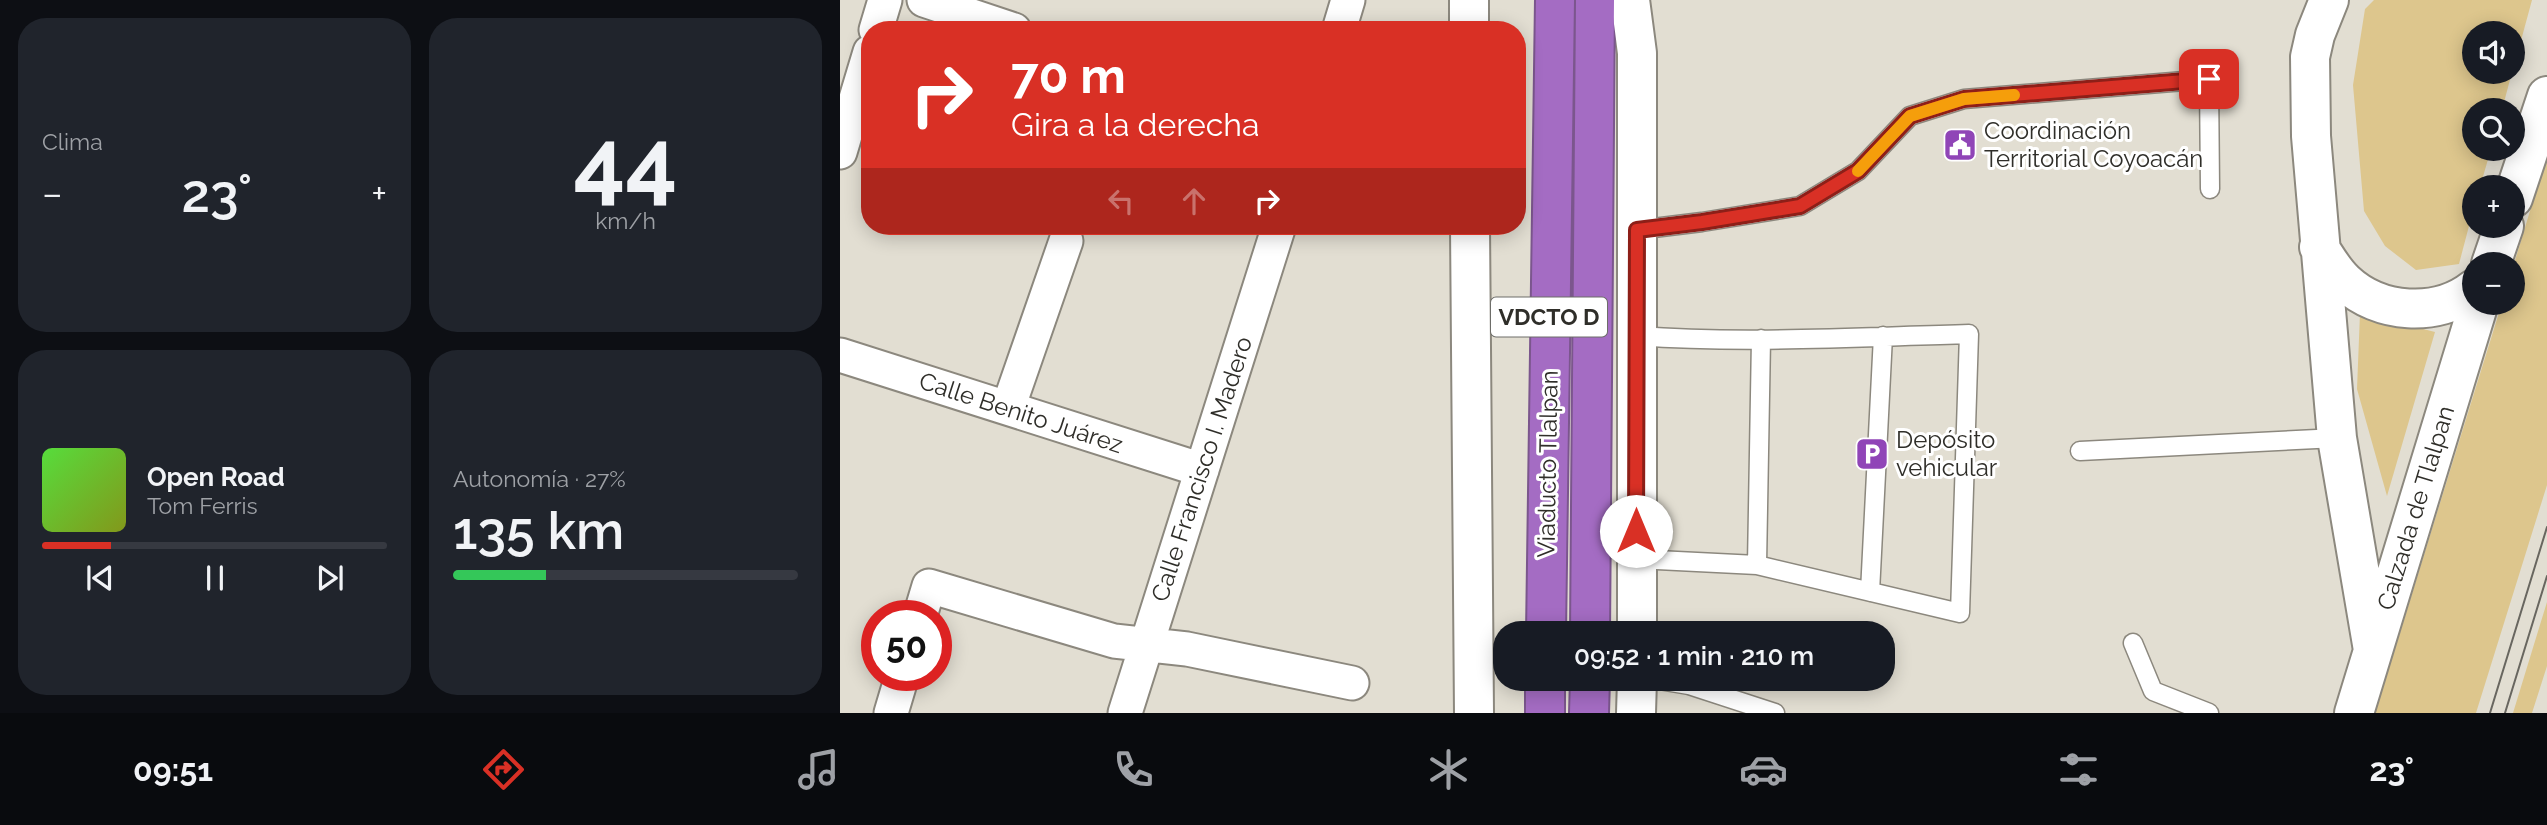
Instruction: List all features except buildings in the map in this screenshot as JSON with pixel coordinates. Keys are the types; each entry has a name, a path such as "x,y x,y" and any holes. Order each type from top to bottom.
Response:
{"highway":[{"name":"Viaducto Tlalpan","path":"1546,621 1555,0"},
{"name":"Viaducto Tlalpan","path":"1590,621 1595,0"},
{"path":"1545,691 1545,713"},
{"path":"1589,713 1590,691"}],"main road":[{"path":"1469,0 1469,21"},
{"path":"1630,0 1637,53 1636,621"},
{"path":"1637,53 1646,0"},
{"path":"2329,0 2315,34 2311,57 2311,136 2337,438 2373,650"},
{"path":"2521,175 2547,96"},
{"path":"1471,235 1474,713"},
{"path":"2319,247 2345,282 2359,293 2392,306 2432,307 2462,296"},
{"name":"Calzada de Tlalpan","path":"2354,713 2475,315"},
{"path":"1636,691 1636,713"}],"street":[{"path":"879,21 885,0"},
{"path":"925,0 987,21"},
{"path":"1342,21 1348,0"},
{"path":"840,152 861,82"},
{"name":"Calle Francisco I. Madero","path":"1125,713 1276,235"},
{"path":"1008,408 1066,241"},
{"name":"Calle Benito Juárez","path":"840,355 1202,470"},
{"path":"952,607 1114,642 1187,649 1352,683"},
{"path":"891,713 898,691"}],"lane":[{"path":"1637,230 1800,206 1858,171 1910,116 1964,99 2209,79 2210,189"},
{"path":"1636,559 1757,565 1960,613 1969,334 1723,341 1637,336"},
{"path":"1870,592 1883,336"},
{"path":"1757,565 1761,339"},
{"path":"2080,451 2337,438"},
{"path":"2133,643 2153,691 2209,713"},
{"path":"1707,691 1775,713"}],"shaded area":[{"path":"2374,0 2532,0 2525,26 2525,21 2462,21 2462,84 2509,84 2505,98 2462,98 2462,161 2488,161 2483,175 2462,175 2462,238 2466,238 2459,264 2416,270 2385,246 2364,211 2353,85 2365,9"},
{"path":"2547,155 2547,485 2476,713 2375,713 2498,315 2525,315 2525,252 2518,252 2522,238 2525,238 2525,227"},
{"path":"2360,313 2435,332 2387,496 2357,389"},
{"path":"2547,602 2547,666 2532,713 2513,713"}],"tram line":[{"path":"2490,713 2547,527"},
{"path":"2505,713 2547,576"}],"slow traffic":[{"path":"1858,171 1910,116 1964,99 2014,95"}],"place":[{"name":"Coordinación Territorial Coyoacán","path":"1960,145"},
{"name":"Depósito vehicular","path":"1872,454"}],"route":[{"path":"1636,531 1637,230 1800,206 1858,171 1910,116 1964,99 2209,79"}]}
